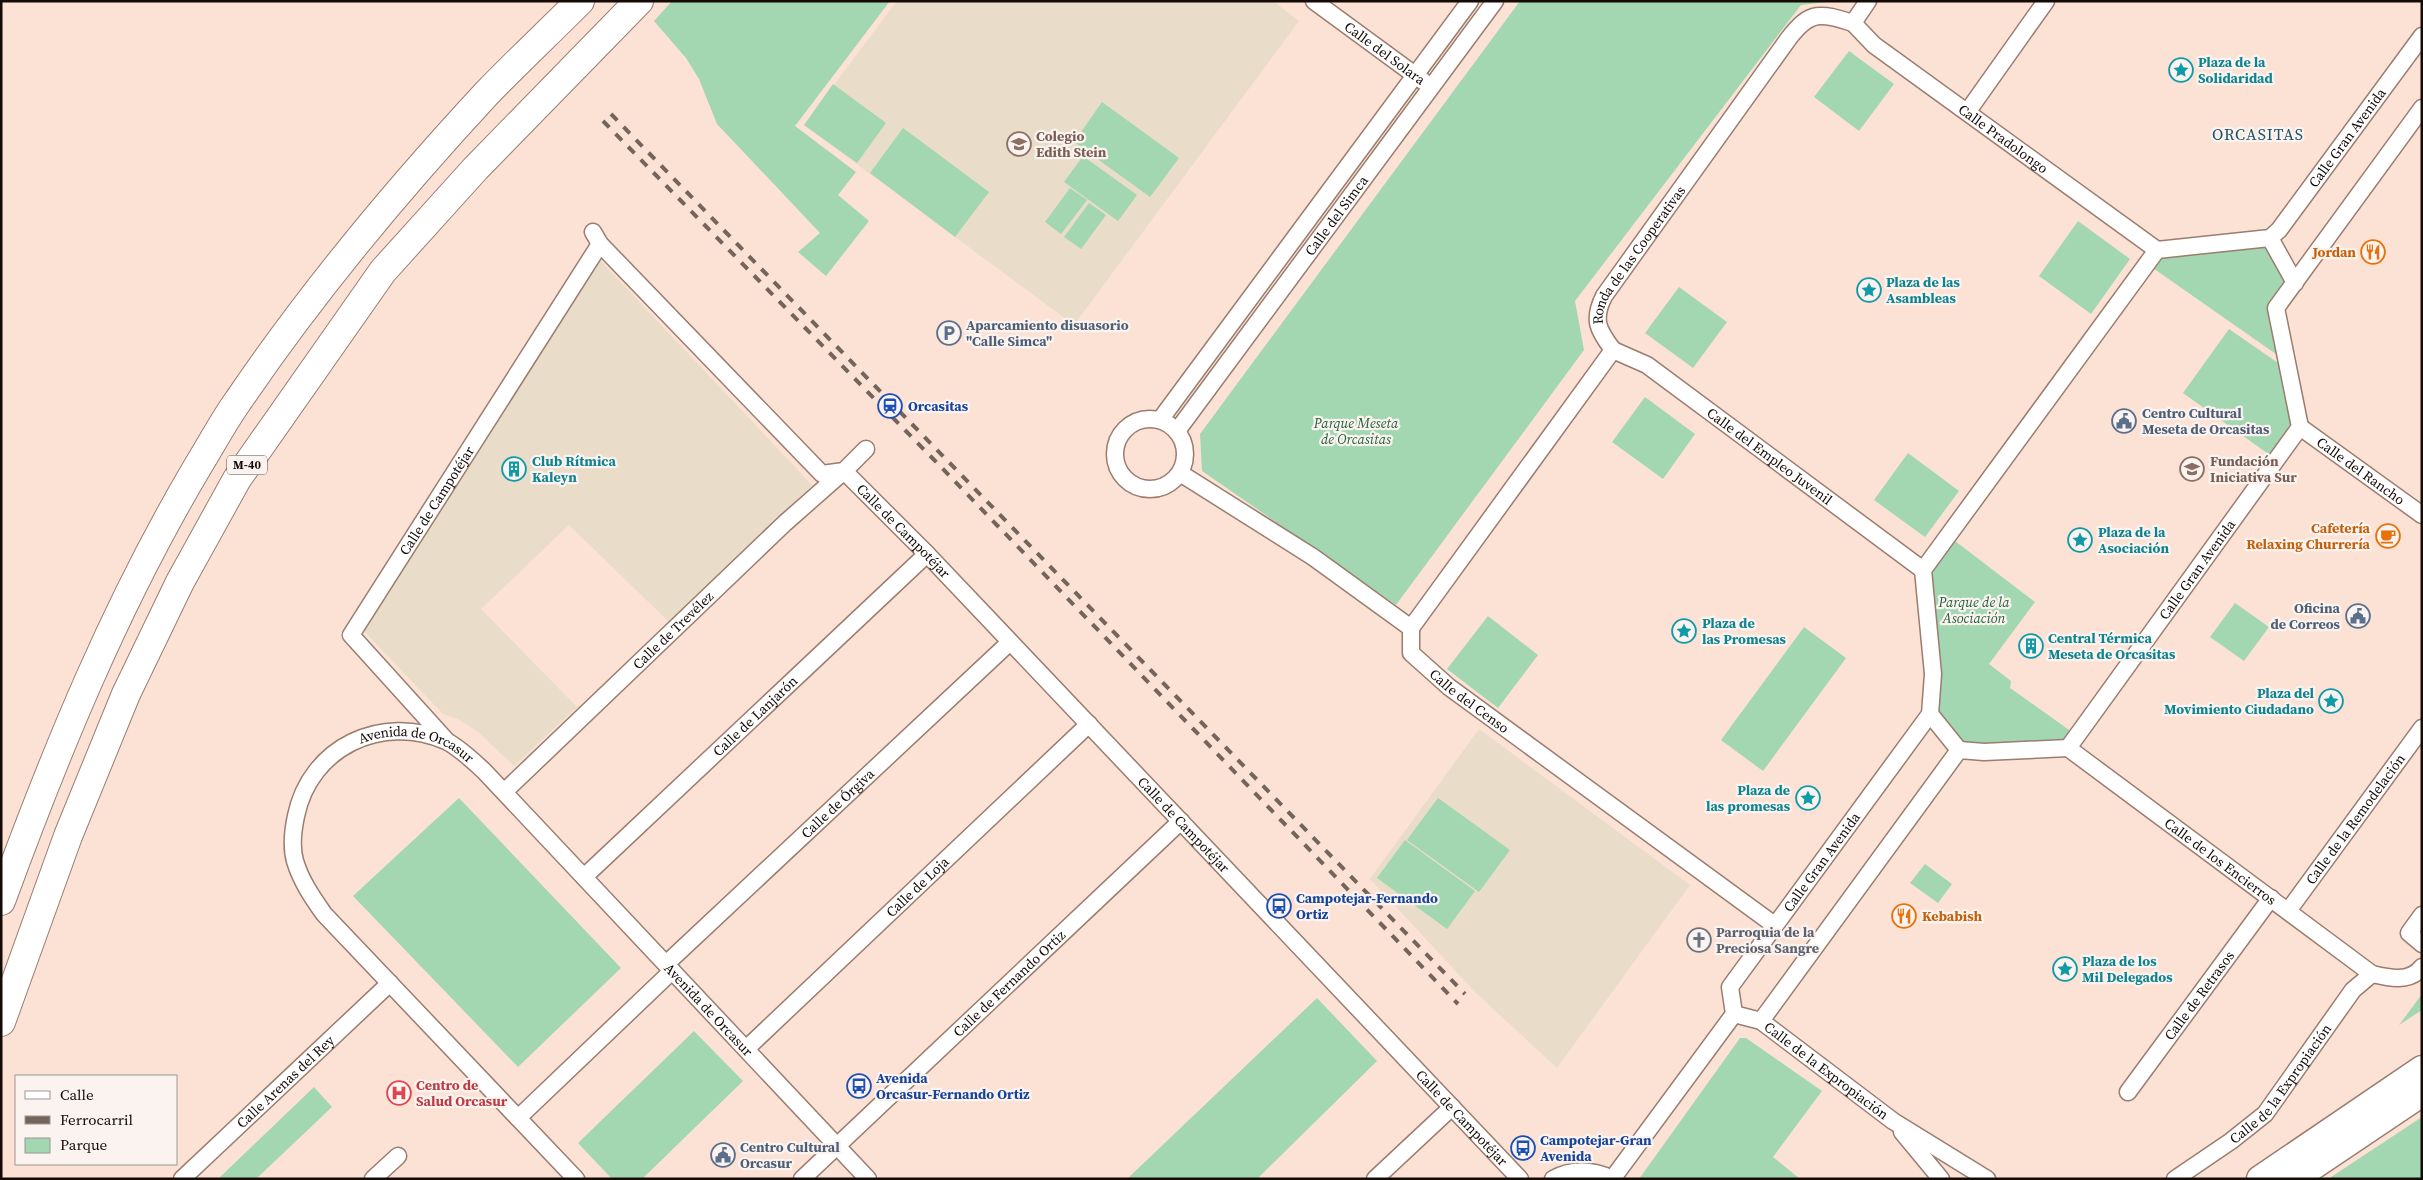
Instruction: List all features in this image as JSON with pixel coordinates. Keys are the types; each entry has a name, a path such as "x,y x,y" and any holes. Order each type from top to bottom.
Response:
{"highway":[{"name":"M-40","path":"1,901 58,750 111,629 171,512 237,403 313,298 398,192 489,92 580,1"},
{"name":"M-40","path":"1,1022 68,836 126,694 180,582 237,479 383,271 476,168 639,1"}],"main road":[{"path":"2260,1179 2422,1070"},
{"path":"2294,1179 2422,1093"}],"street":[{"name":"Calle del Solara","path":"1314,1 1414,76 1432,87"},
{"name":"Calle del Simca","path":"1160,420 1470,1"},
{"name":"Calle del Simca","path":"1177,431 1495,1"},
{"path":"1853,23 1868,1"},
{"path":"1968,111 2046,1"},
{"name":"Ronda de las Cooperativas","path":"1411,628 1613,350 1600,333 1598,323 1597,310 1604,296 1789,38 1801,23 1816,15 1830,16 1853,23"},
{"name":"Calle Pradolongo","path":"1853,23 1874,44 2157,250"},
{"name":"Calle Gran Avenida","path":"2270,238 2279,230 2422,36"},
{"path":"2300,427 2276,308 2422,108"},
{"name":"Calle de Campotéjar","path":"447,742 351,635 596,238 822,474 844,471 927,554 1520,1179"},
{"path":"2068,748 1984,752 1959,750 1930,714 1933,674 1923,570 2157,250 2270,238 2295,283"},
{"name":"Calle del Empleo Juvenil","path":"1613,350 1647,366 1923,570"},
{"path":"1141,420 1160,420 1177,431 1184,444 1185,459 1180,473 1171,483 1160,488 1147,490 1135,487 1125,480 1116,468 1114,453 1118,438 1124,430 1141,420"},
{"name":"Calle Gran Avenida","path":"2068,748 2300,427"},
{"name":"Calle del Rancho","path":"2300,427 2422,515"},
{"path":"844,471 866,449"},
{"name":"Calle de Trevélez","path":"504,792 785,523 844,471"},
{"path":"1180,473 1314,557 1411,628"},
{"name":"Calle de Lanjarón","path":"584,877 927,554"},
{"name":"Calle del Censo","path":"1411,628 1411,653 1449,686 1773,924"},
{"name":"Calle de Órgiva","path":"518,1118 669,968 1010,642"},
{"name":"Calle Gran Avenida","path":"1734,1014 1730,986 1773,924 1930,714"},
{"name":"Calle de Loja","path":"746,1049 1089,724"},
{"name":"Calle de la Remodelación","path":"2288,911 2422,728"},
{"name":"Avenida de Orcasur","path":"570,1177 518,1118 324,914 302,881 295,860 293,844 299,799 312,776 328,757 349,743 375,733 411,732 430,735 447,742 484,771 868,1179"},
{"name":"Calle de los Encierros","path":"2068,748 2372,974"},
{"path":"1553,1179 1564,1173 1580,1170 1613,1178 1734,1014 1761,1021 1959,750"},
{"name":"Calle de Fernando Ortiz","path":"802,1179 1181,821"},
{"name":"Calle de Retrasos","path":"2128,1092 2270,898"},
{"path":"2422,915 2409,932 2422,944"},
{"path":"2372,974 2398,980 2419,971 2422,967"},
{"name":"Calle de la Expropiación","path":"2174,1179 2231,1141 2265,1114 2353,990 2372,974"},
{"name":"Calle Arenas del Rey","path":"182,1179 390,983"},
{"name":"Calle de la Expropiación","path":"1761,1021 1893,1121 1987,1179"},
{"path":"1375,1179 1452,1107"},
{"name":"Calle de la Expropiación","path":"1893,1121 1941,1179"},
{"path":"373,1179 398,1156"}],"shaded area":[{"name":"Colegio Edith Stein","path":"897,1 1273,1 1299,21 1074,325 804,125"},
{"path":"599,259 812,485 669,622 569,525 481,609 577,707 514,766 477,731 458,719 443,714 363,630"},
{"path":"1479,729 1690,885 1557,1068 1476,993 1370,879"}],"green space":[{"path":"672,1 890,1 795,126 856,172 838,195 869,221 826,276 798,252 820,233 717,124 699,79 686,58 654,21"},
{"name":"Parque Meseta de Orcasitas","path":"1520,1 1835,1 1801,5 1575,301 1584,350 1396,605 1202,471 1200,434"},
{"path":"1849,51 1894,84 1859,131 1814,97"},
{"path":"833,84 886,123 857,163 804,125"},
{"path":"1102,102 1179,158 1150,197 1074,142"},
{"path":"903,128 989,192 955,237 870,173"},
{"path":"1083,156 1137,195 1118,221 1064,182"},
{"path":"1070,188 1087,200 1061,234 1045,222"},
{"path":"1089,203 1106,215 1081,249 1064,237"},
{"path":"2078,221 2130,259 2091,314 2039,276"},
{"path":"2268,242 2286,286 2273,304 2283,359 2150,266 2158,254"},
{"path":"1679,287 1727,322 1693,368 1645,333"},
{"path":"2229,329 2284,367 2297,425 2274,458 2183,393"},
{"path":"1645,397 1695,434 1663,479 1612,442"},
{"path":"1908,453 1959,491 1925,537 1874,500"},
{"name":"Parque de la Asociación","path":"1955,541 2035,602 1989,664 2011,681 2010,688 2072,732 2063,744 1959,750 1934,709 1930,574"},
{"path":"2235,603 2269,627 2244,661 2210,637"},
{"path":"1488,616 1538,655 1498,708 1447,669"},
{"path":"1804,627 1846,658 1763,771 1721,740"},
{"path":"459,798 621,968 518,1067 353,896"},
{"path":"1438,798 1510,850 1479,892 1407,840"},
{"path":"1405,840 1475,891 1447,929 1377,878"},
{"path":"1925,864 1952,884 1938,903 1910,883"},
{"path":"2422,994 2422,1010 2399,1025"},
{"path":"1317,998 1377,1061 1257,1179 1127,1179"},
{"path":"694,1031 743,1081 642,1179 612,1179 578,1143"},
{"path":"1740,1038 1746,1038 1822,1091 1773,1157 1800,1179 1639,1179"},
{"path":"314,1087 332,1107 256,1179 218,1179"},
{"path":"2422,1117 2422,1179 2328,1179"}],"railway":[{"path":"611,114 1465,994"},
{"path":"603,121 942,468 1458,1004"}],"place":[{"name":"Plaza de la Solidaridad","path":"2181,70"},
{"name":"Colegio Edith Stein","path":"1019,144"},
{"name":"Jordan","path":"2373,252"},
{"name":"Plaza de las Asambleas","path":"1869,290"},
{"name":"Aparcamiento disuasorio \"Calle Simca\"","path":"949,333"},
{"name":"Orcasitas","path":"890,406"},
{"name":"Centro Cultural Meseta de Orcasitas","path":"2124,421"},
{"name":"Club Rítmica Kaleyn","path":"514,469"},
{"name":"Fundación Iniciativa Sur","path":"2192,469"},
{"name":"Cafetería Relaxing Churrería","path":"2388,536"},
{"name":"Plaza de la Asociación","path":"2080,540"},
{"name":"Oficina de Correos","path":"2358,616"},
{"name":"Plaza de las Promesas","path":"1684,631"},
{"name":"Central Térmica Meseta de Orcasitas","path":"2031,646"},
{"name":"Plaza del Movimiento Ciudadano","path":"2331,701"},
{"name":"Plaza de las promesas","path":"1808,798"},
{"name":"Campotejar-Fernando Ortiz","path":"1279,906"},
{"name":"Kebabish","path":"1904,916"},
{"name":"Parroquia de la Preciosa Sangre","path":"1699,940"},
{"name":"Plaza de los Mil Delegados","path":"2065,969"},
{"name":"Avenida Orcasur-Fernando Ortiz","path":"859,1086"},
{"name":"Centro de Salud Orcasur","path":"399,1093"},
{"name":"Campotejar-Gran Avenida","path":"1523,1148"},
{"name":"Centro Cultural Orcasur","path":"723,1155"}],"district":[{"name":"ORCASITAS","path":"2258,134"}]}
